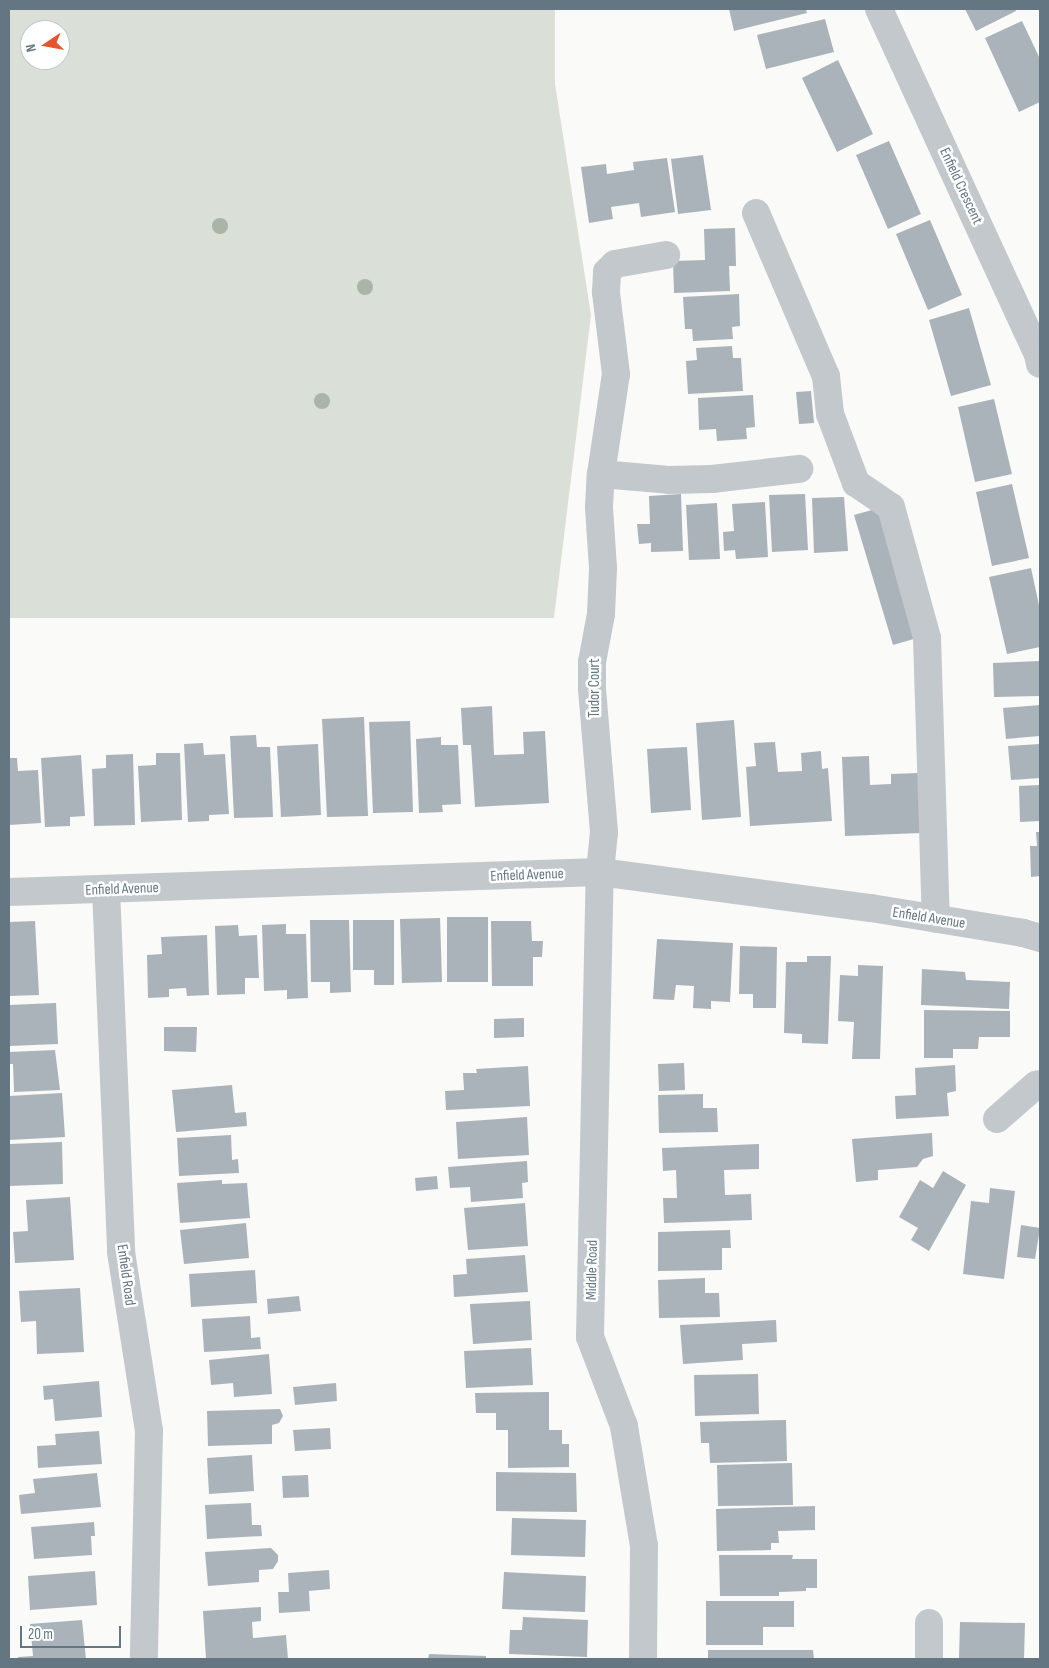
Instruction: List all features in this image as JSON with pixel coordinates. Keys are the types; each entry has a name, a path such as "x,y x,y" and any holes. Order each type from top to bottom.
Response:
{"street":[{"name":"Enfield Crescent","path":"879,9 1030,336 1040,364"},
{"path":"756,212 826,376 830,414 856,484 891,507 927,638 936,919"},
{"name":"Tudor Court","path":"600,872 604,832 592,688 592,662 601,614 603,568 599,507 601,474 616,374 606,292 607,272 616,264 666,255"},
{"path":"601,474 669,480 712,479 799,469"},
{"name":"Enfield Avenue","path":"9,892 600,872 1023,932 1040,938"},
{"name":"Middle Road","path":"600,872 590,1337 624,1426 638,1509 644,1546 643,1659"},
{"name":"Enfield Road","path":"106,889 122,1252 149,1431 144,1659"},
{"path":"997,1119 1036,1085 1040,1084"},
{"path":"929,1623 929,1659"}],"shaded area":[{"path":"9,9 555,9 555,84 591,315 554,618 9,618"}],"building":[{"path":"729,9 806,9 807,13 734,31"},
{"path":"965,9 1015,9 1016,11 976,31"},
{"path":"825,19 834,52 766,69 757,35"},
{"path":"1022,21 1040,59 1040,102 1019,112 985,38"},
{"path":"838,60 873,134 837,152 802,78"},
{"path":"889,141 921,214 888,229 856,155"},
{"path":"703,155 711,210 678,214 671,159"},
{"path":"667,158 675,212 641,217 639,203 611,207 613,219 589,223 581,167 606,164 607,174 634,170 633,162"},
{"path":"930,220 962,295 928,310 896,234"},
{"path":"735,228 736,266 729,266 730,291 674,293 673,261 705,260 704,229"},
{"path":"739,294 740,326 732,327 733,339 693,341 692,329 685,329 683,297"},
{"path":"969,308 991,385 951,396 929,320"},
{"path":"732,346 733,358 741,358 743,391 688,394 686,361 697,360 696,348"},
{"path":"811,391 814,423 799,424 796,392"},
{"path":"753,395 755,427 746,428 747,439 717,441 716,429 699,430 698,398"},
{"path":"994,399 1012,474 975,482 958,407"},
{"path":"1012,484 1029,558 992,566 976,492"},
{"path":"681,494 683,551 651,552 651,543 639,544 637,524 650,524 649,496"},
{"path":"805,494 808,550 772,552 769,495"},
{"path":"844,497 848,551 814,553 812,498"},
{"path":"765,502 768,557 736,559 735,550 724,551 723,532 734,531 732,504"},
{"path":"717,503 720,559 689,560 686,505"},
{"path":"879,508 917,638 893,645 854,515"},
{"path":"1031,568 1040,610 1040,647 1007,654 989,577"},
{"path":"1040,661 1040,696 994,697 993,663"},
{"path":"1040,705 1040,736 1006,739 1003,708"},
{"path":"492,706 494,755 524,754 523,732 545,731 549,803 475,807 471,745 463,745 461,708"},
{"path":"364,717 368,816 327,817 322,719"},
{"path":"734,720 741,817 702,820 696,723"},
{"path":"410,721 413,812 373,813 369,722"},
{"path":"256,735 257,747 270,747 273,817 234,818 230,736"},
{"path":"441,737 441,745 458,745 461,804 442,805 443,812 419,813 416,739"},
{"path":"775,742 778,772 802,771 801,753 821,751 822,769 828,768 832,821 750,826 746,767 756,766 754,743"},
{"path":"203,743 204,755 225,754 229,814 209,815 209,821 188,822 184,744"},
{"path":"318,744 321,815 281,817 277,746"},
{"path":"1040,744 1040,778 1011,780 1008,746"},
{"path":"687,747 691,810 651,813 647,749"},
{"path":"156,753 180,753 182,820 141,822 138,766 156,765"},
{"path":"133,754 135,825 94,826 92,769 106,768 106,755"},
{"path":"81,755 85,816 70,817 70,826 45,827 41,758"},
{"path":"869,756 870,785 891,784 891,774 919,773 921,833 845,836 842,757"},
{"path":"9,758 17,758 18,771 38,770 41,823 9,825"},
{"path":"1040,785 1040,821 1020,822 1019,786"},
{"path":"1036,832 1040,832 1040,876 1031,877 1030,846 1037,846"},
{"path":"447,917 488,917 488,982 447,982"},
{"path":"440,918 442,982 402,983 400,919"},
{"path":"310,920 349,920 351,992 330,993 330,982 311,982"},
{"path":"353,920 394,920 394,985 374,985 374,970 353,970"},
{"path":"35,921 39,995 9,996 9,922"},
{"path":"491,921 531,921 532,941 543,941 542,957 533,957 533,986 492,986"},
{"path":"286,924 286,934 306,934 308,998 287,999 287,990 264,991 262,925"},
{"path":"238,925 239,936 257,935 259,978 245,978 245,994 217,995 215,926"},
{"path":"207,935 209,995 187,996 186,988 169,989 169,997 148,998 147,955 162,954 161,937"},
{"path":"657,939 733,943 730,1002 711,1001 711,1009 693,1008 694,986 676,985 674,1000 653,999"},
{"path":"740,946 777,947 776,1008 753,1008 753,994 739,994"},
{"path":"807,956 831,956 828,1044 802,1043 802,1034 784,1033 786,962 807,962"},
{"path":"858,965 883,966 880,1059 852,1059 854,1022 838,1021 840,975 858,976"},
{"path":"922,969 965,972 966,980 1010,982 1009,1009 921,1005"},
{"path":"56,1003 58,1044 10,1046 9,1005"},
{"path":"924,1010 1010,1011 1010,1037 979,1037 978,1049 953,1049 953,1058 924,1058"},
{"path":"524,1018 524,1037 494,1038 494,1019"},
{"path":"164,1027 197,1027 196,1052 164,1051"},
{"path":"55,1050 60,1090 14,1092 13,1064 9,1064 9,1052"},
{"path":"684,1063 685,1090 659,1091 658,1064"},
{"path":"955,1065 956,1091 947,1093 949,1116 896,1119 895,1096 916,1095 915,1068"},
{"path":"528,1066 530,1106 446,1110 445,1091 464,1090 463,1073 477,1073 476,1069"},
{"path":"232,1085 235,1113 246,1112 247,1126 176,1132 172,1090"},
{"path":"62,1093 65,1137 9,1140 9,1096"},
{"path":"703,1094 703,1108 717,1108 718,1132 659,1133 658,1095"},
{"path":"527,1117 529,1155 458,1159 456,1122"},
{"path":"932,1133 933,1156 923,1159 917,1167 878,1170 878,1180 856,1182 852,1139"},
{"path":"231,1135 232,1160 238,1159 239,1173 179,1176 177,1138"},
{"path":"62,1142 63,1184 9,1186 9,1144"},
{"path":"759,1144 759,1169 724,1170 725,1195 751,1194 752,1220 664,1223 663,1198 677,1198 676,1170 663,1171 662,1148"},
{"path":"527,1161 528,1182 522,1183 523,1198 471,1202 470,1187 450,1188 448,1167"},
{"path":"943,1171 966,1185 929,1251 911,1240 918,1228 899,1217 920,1180 933,1188"},
{"path":"437,1176 438,1189 416,1191 415,1178"},
{"path":"222,1180 222,1184 247,1183 250,1218 180,1223 177,1183"},
{"path":"990,1188 1015,1191 1004,1279 963,1274 971,1201 989,1203"},
{"path":"70,1197 74,1260 15,1263 13,1232 28,1231 26,1200"},
{"path":"525,1203 528,1246 468,1250 464,1208"},
{"path":"246,1223 249,1258 184,1264 180,1230"},
{"path":"1021,1225 1040,1228 1035,1259 1017,1257"},
{"path":"730,1230 731,1248 722,1248 722,1270 658,1271 658,1232"},
{"path":"525,1255 528,1292 454,1297 453,1275 467,1274 466,1259"},
{"path":"255,1270 257,1303 191,1307 189,1274"},
{"path":"705,1278 705,1293 719,1293 720,1317 659,1318 658,1280"},
{"path":"80,1288 84,1352 37,1354 36,1321 21,1322 19,1291"},
{"path":"299,1296 301,1311 268,1314 267,1299"},
{"path":"530,1301 532,1340 473,1344 470,1304"},
{"path":"250,1316 251,1338 260,1337 261,1349 204,1352 202,1319"},
{"path":"776,1320 777,1342 742,1344 743,1360 683,1364 680,1325"},
{"path":"531,1348 533,1385 466,1388 464,1351"},
{"path":"269,1354 272,1394 234,1397 233,1383 211,1385 209,1360"},
{"path":"758,1374 759,1414 695,1416 694,1375"},
{"path":"99,1381 102,1417 55,1421 53,1399 44,1400 43,1386"},
{"path":"336,1383 337,1401 295,1405 293,1387"},
{"path":"549,1392 549,1430 562,1430 562,1444 569,1444 569,1467 508,1468 508,1430 496,1430 496,1413 476,1413 475,1393"},
{"path":"280,1409 283,1416 279,1423 272,1425 272,1444 208,1446 207,1411"},
{"path":"786,1420 787,1461 710,1463 709,1443 701,1443 700,1422"},
{"path":"330,1428 331,1449 295,1451 293,1430"},
{"path":"99,1431 102,1464 38,1468 37,1446 56,1445 55,1434"},
{"path":"252,1455 254,1491 209,1494 207,1458"},
{"path":"792,1463 793,1505 718,1506 717,1465"},
{"path":"496,1472 576,1473 577,1512 496,1511"},
{"path":"97,1473 101,1507 21,1514 19,1495 35,1493 33,1479"},
{"path":"308,1475 309,1497 283,1498 282,1476"},
{"path":"251,1503 252,1525 261,1525 262,1536 207,1539 205,1505"},
{"path":"815,1506 815,1530 778,1531 779,1543 771,1543 771,1550 717,1551 716,1509"},
{"path":"512,1518 586,1520 585,1557 511,1555"},
{"path":"94,1522 95,1536 91,1536 92,1555 34,1559 31,1527"},
{"path":"271,1548 278,1555 278,1561 273,1569 259,1570 259,1582 208,1586 205,1552"},
{"path":"719,1555 793,1555 792,1559 817,1559 817,1588 806,1588 806,1591 779,1592 779,1596 720,1596"},
{"path":"329,1570 330,1589 309,1591 310,1611 279,1613 278,1592 289,1592 288,1573"},
{"path":"95,1571 97,1605 30,1610 28,1576"},
{"path":"504,1572 586,1576 585,1612 502,1609"},
{"path":"706,1601 794,1601 794,1627 763,1627 763,1645 706,1645"},
{"path":"261,1607 261,1621 252,1622 253,1638 286,1635 288,1659 206,1659 203,1611"},
{"path":"523,1617 588,1620 587,1657 509,1654 510,1630 522,1630"},
{"path":"82,1620 86,1659 18,1659 18,1657 33,1656 30,1624"},
{"path":"960,1622 1025,1623 1024,1659 959,1659"},
{"path":"708,1650 813,1650 814,1659 708,1659"},
{"path":"429,1654 486,1656 486,1659 428,1659"}]}
